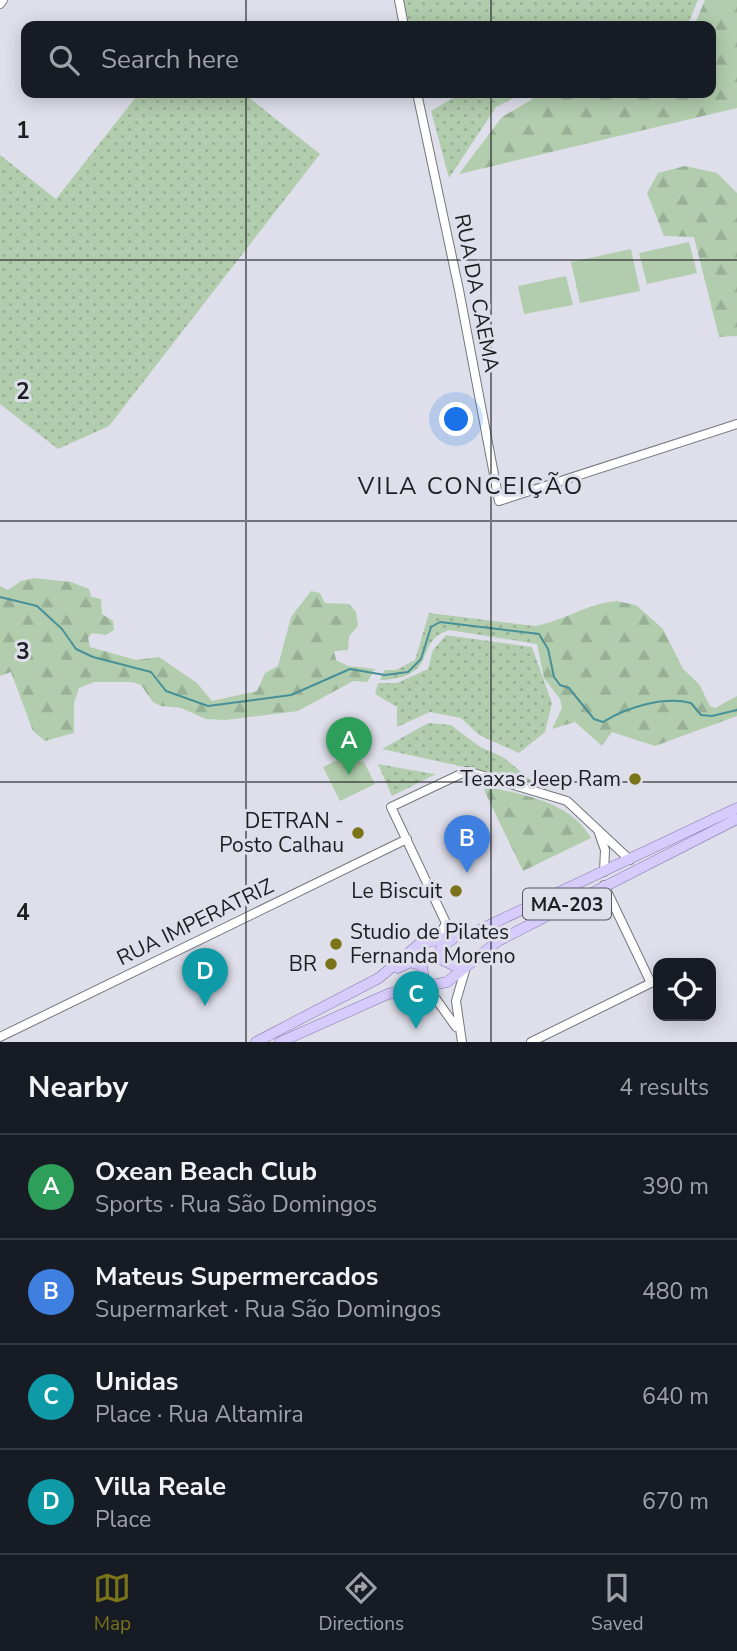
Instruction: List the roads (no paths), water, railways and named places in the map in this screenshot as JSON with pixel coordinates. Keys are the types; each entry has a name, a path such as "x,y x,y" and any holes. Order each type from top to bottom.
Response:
{"main road":[{"name":"MA-203","path":"257,1042 379,978 419,944 477,931 737,808"},
{"name":"MA-203","path":"281,1042 383,996 443,984 498,941 737,819"},
{"path":"477,931 443,944 440,953 444,962 452,966 461,965 498,941"},
{"path":"379,978 411,962 420,964 425,972 424,981 419,985 383,996"}],"street":[{"path":"399,0 403,21"},
{"name":"RUA DA CAEMA","path":"418,98 447,230 499,501 737,424"},
{"path":"419,944 442,930 446,924 391,807 467,771 559,797 596,825 630,860"},
{"path":"596,825 605,850 604,872"},
{"name":"RUA IMPERATRIZ","path":"0,1037 407,839"},
{"path":"531,1042 651,983 604,885"},
{"path":"461,1039 456,1001 467,966"},
{"path":"412,989 436,999 461,1039"}],"waterway":[{"path":"0,597 37,606 62,629 76,649 93,657 151,672 166,691 208,706 291,695 350,669 385,675 408,672 421,659 431,627 440,622 539,634 548,649 554,677 560,685 569,688 594,719 603,722 634,708 669,701 691,703 701,715 712,716 737,710"}],"place":[{"name":"Oxean Beach Club","path":"349,775"},
{"name":"Teaxas Jeep Ram","path":"635,779"},
{"name":"DETRAN - Posto Calhau","path":"358,833"},
{"name":"Mateus Supermercados","path":"467,873"},
{"name":"Le Biscuit","path":"456,891"},
{"name":"Studio de Pilates Fernanda Moreno","path":"336,944"},
{"name":"BR","path":"331,964"},
{"name":"Villa Reale","path":"205,1006"},
{"name":"Unidas","path":"416,1029"}],"district":[{"name":"VILA CONCEIÇÃO","path":"471,486"}]}
